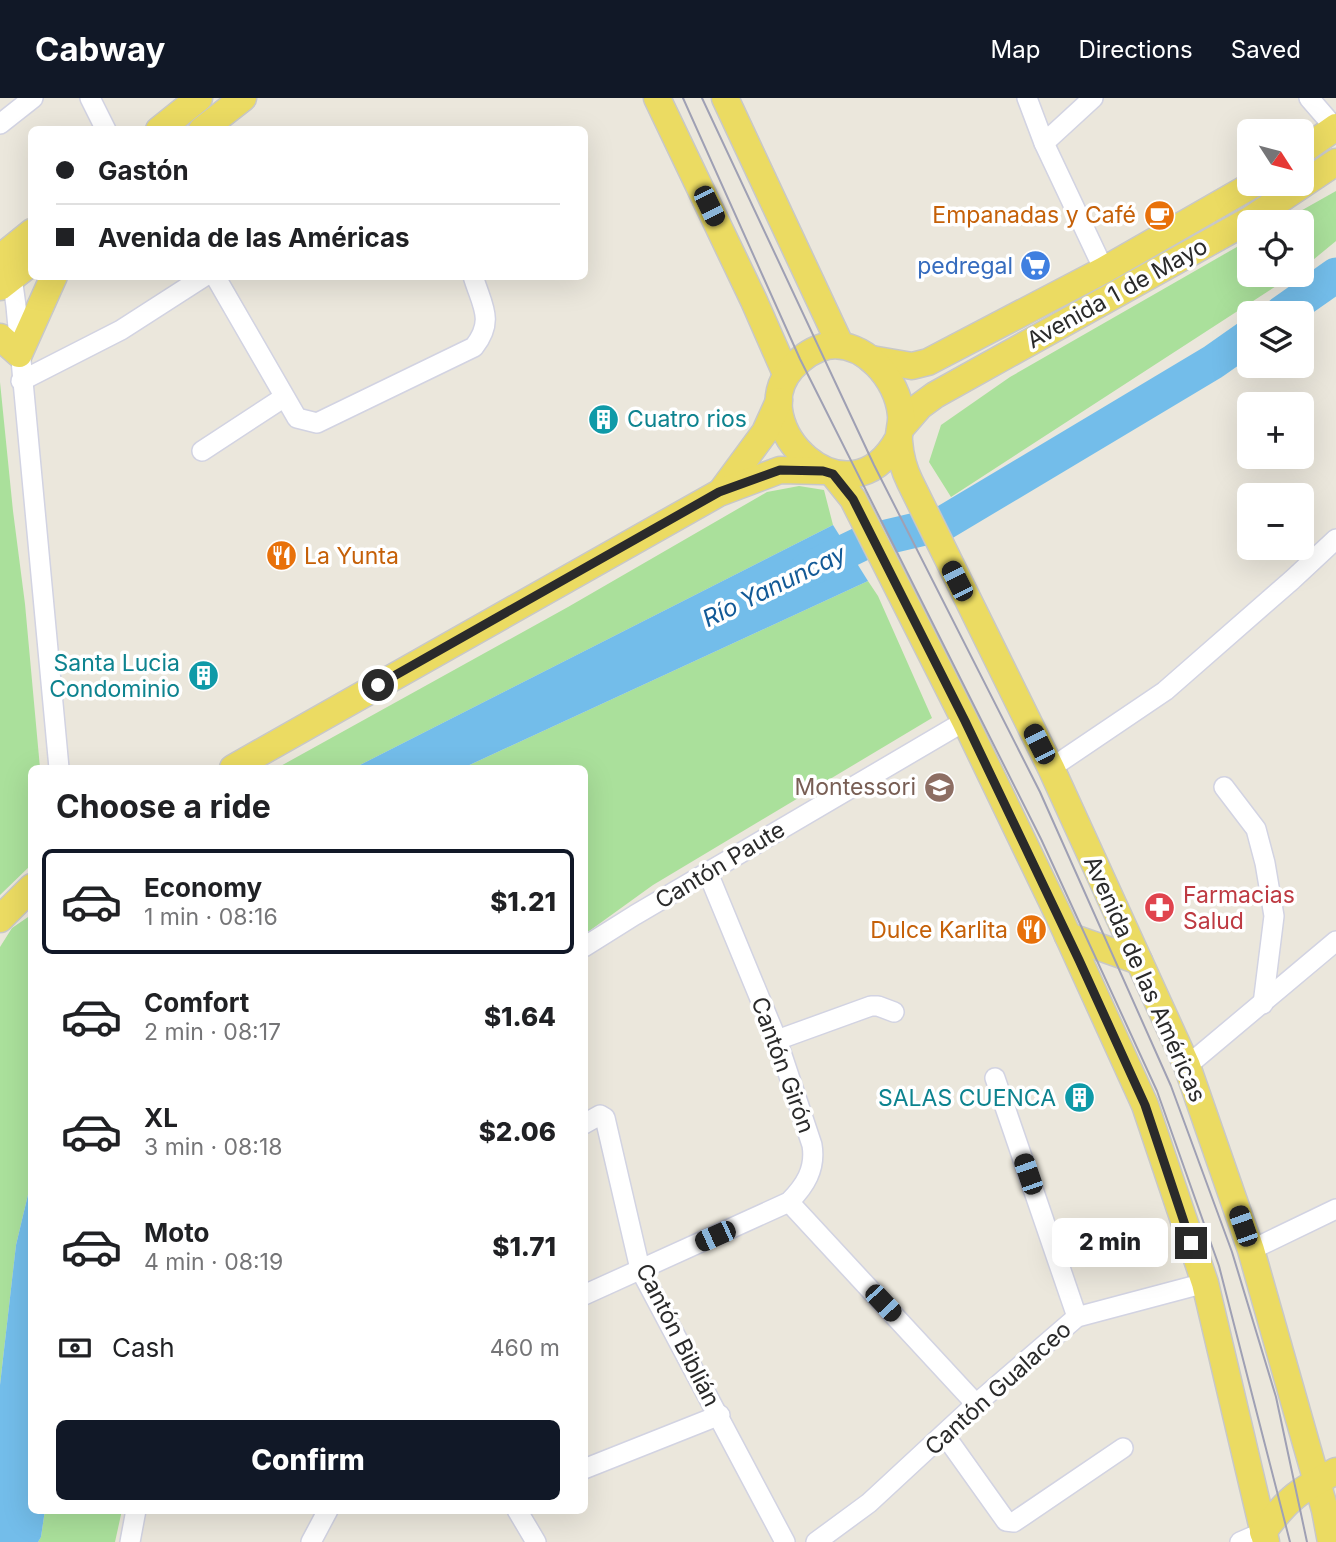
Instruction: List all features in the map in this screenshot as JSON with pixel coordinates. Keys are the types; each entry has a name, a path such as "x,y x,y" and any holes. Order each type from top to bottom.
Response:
{"main road":[{"path":"164,126 199,98"},
{"path":"207,126 243,98"},
{"path":"657,98 754,300 786,374"},
{"path":"725,98 840,344 810,352 786,374 780,387 779,401 784,427 788,437 806,460 828,472 853,499 965,721 1145,1105 1205,1283 1256,1539"},
{"path":"1314,143 1336,128"},
{"name":"Avenida 1 de Mayo","path":"900,433 920,407 935,395 1251,219 1336,162"},
{"name":"Avenida 1 de Mayo","path":"871,359 912,366 928,362 1104,270 1237,194"},
{"path":"9,269 28,238"},
{"path":"10,345 51,280"},
{"name":"Avenida de las Américas","path":"840,344 871,359 883,371 891,386 900,407 900,433 910,482 1051,768 1187,1066 1326,1476 1331,1507 1331,1542"},
{"path":"719,492 746,461 765,432 779,401"},
{"path":"238,765 719,492 780,470 856,473 874,466 886,457 900,433"},
{"path":"0,919 28,891"},
{"path":"1068,936 1139,961"},
{"path":"1256,1539 1289,1500 1326,1476"}],"street":[{"path":"90,98 104,126"},
{"path":"1027,98 1044,143 1104,270"},
{"path":"1044,143 1093,98"},
{"path":"1309,98 1336,128"},
{"path":"0,124 27,100"},
{"path":"9,269 10,345 21,381 59,765"},
{"path":"21,381 121,330 199,280"},
{"path":"217,280 296,418 317,423 474,347 484,334 487,321 474,280"},
{"path":"202,451 283,398"},
{"path":"1051,768 1164,691 1336,539"},
{"name":"Cantón Paute","path":"588,945 965,721"},
{"path":"1224,787 1256,829 1265,863 1274,916 1263,1004"},
{"name":"Cantón Girón","path":"588,1293 789,1202 803,1188 809,1175 814,1155 777,1040 708,873"},
{"path":"1187,1066 1336,941"},
{"path":"777,1040 870,1006 894,1012"},
{"path":"995,1078 1077,1317"},
{"name":"Cantón Biblián","path":"588,1122 603,1115 640,1269 720,1415 785,1542"},
{"path":"789,1202 976,1404"},
{"path":"1251,1250 1336,1209"},
{"name":"Cantón Gualaceo","path":"816,1542 869,1503 976,1404 1077,1317 1205,1283"},
{"path":"588,1467 720,1415"},
{"path":"944,1434 1006,1521 1010,1522 1123,1448"},
{"path":"130,1542 135,1514"},
{"path":"311,1542 326,1514"},
{"path":"519,1514 536,1542"}],"green space":[{"path":"1336,191 1336,241 1314,259 1314,210 1302,210"},
{"path":"1237,247 1237,287 1275,287 1253,301 1237,301 1237,311 951,497 929,462 941,425 1010,377"},
{"path":"0,382 40,765 28,765 28,868 0,895"},
{"path":"799,486 824,490 833,525 360,765 282,765 568,607 767,492"},
{"path":"868,581 878,596 932,718 653,885 588,932 588,765 469,765"},
{"path":"28,917 28,1195 16,1245 0,1385 0,947 12,928"},
{"path":"44,1514 121,1514 115,1542 38,1542"}],"water":[{"path":"833,525 868,581 469,765 360,765"},
{"path":"28,1195 28,1514 44,1514 38,1542 0,1542 0,1385 16,1245"}],"waterway":[{"name":"Río Yanuncay","path":"1299,301 1336,275"},
{"name":"Río Yanuncay","path":"807,570 865,542 942,524 1237,345"}],"tram line":[{"path":"683,98 800,359 1041,839 1157,1091 1219,1266 1290,1542"},
{"path":"702,98 874,465 1040,792 1171,1086 1232,1252 1276,1397 1307,1542"}],"place":[{"name":"Empanadas y Café","path":"1159,215"},
{"name":"pedregal","path":"1036,266"},
{"name":"Cuatro rios","path":"604,419"},
{"name":"La Yunta","path":"281,556"},
{"name":"Santa Lucia Condominio","path":"203,676"},
{"name":"Montessori","path":"939,787"},
{"name":"Farmacias Salud","path":"1160,908"},
{"name":"Dulce Karlita","path":"1031,930"},
{"name":"SALAS CUENCA","path":"1079,1098"}],"route":[{"path":"378,685 719,492 780,470 823,471 833,474 853,499 1058,914 1145,1105 1191,1243"}]}
